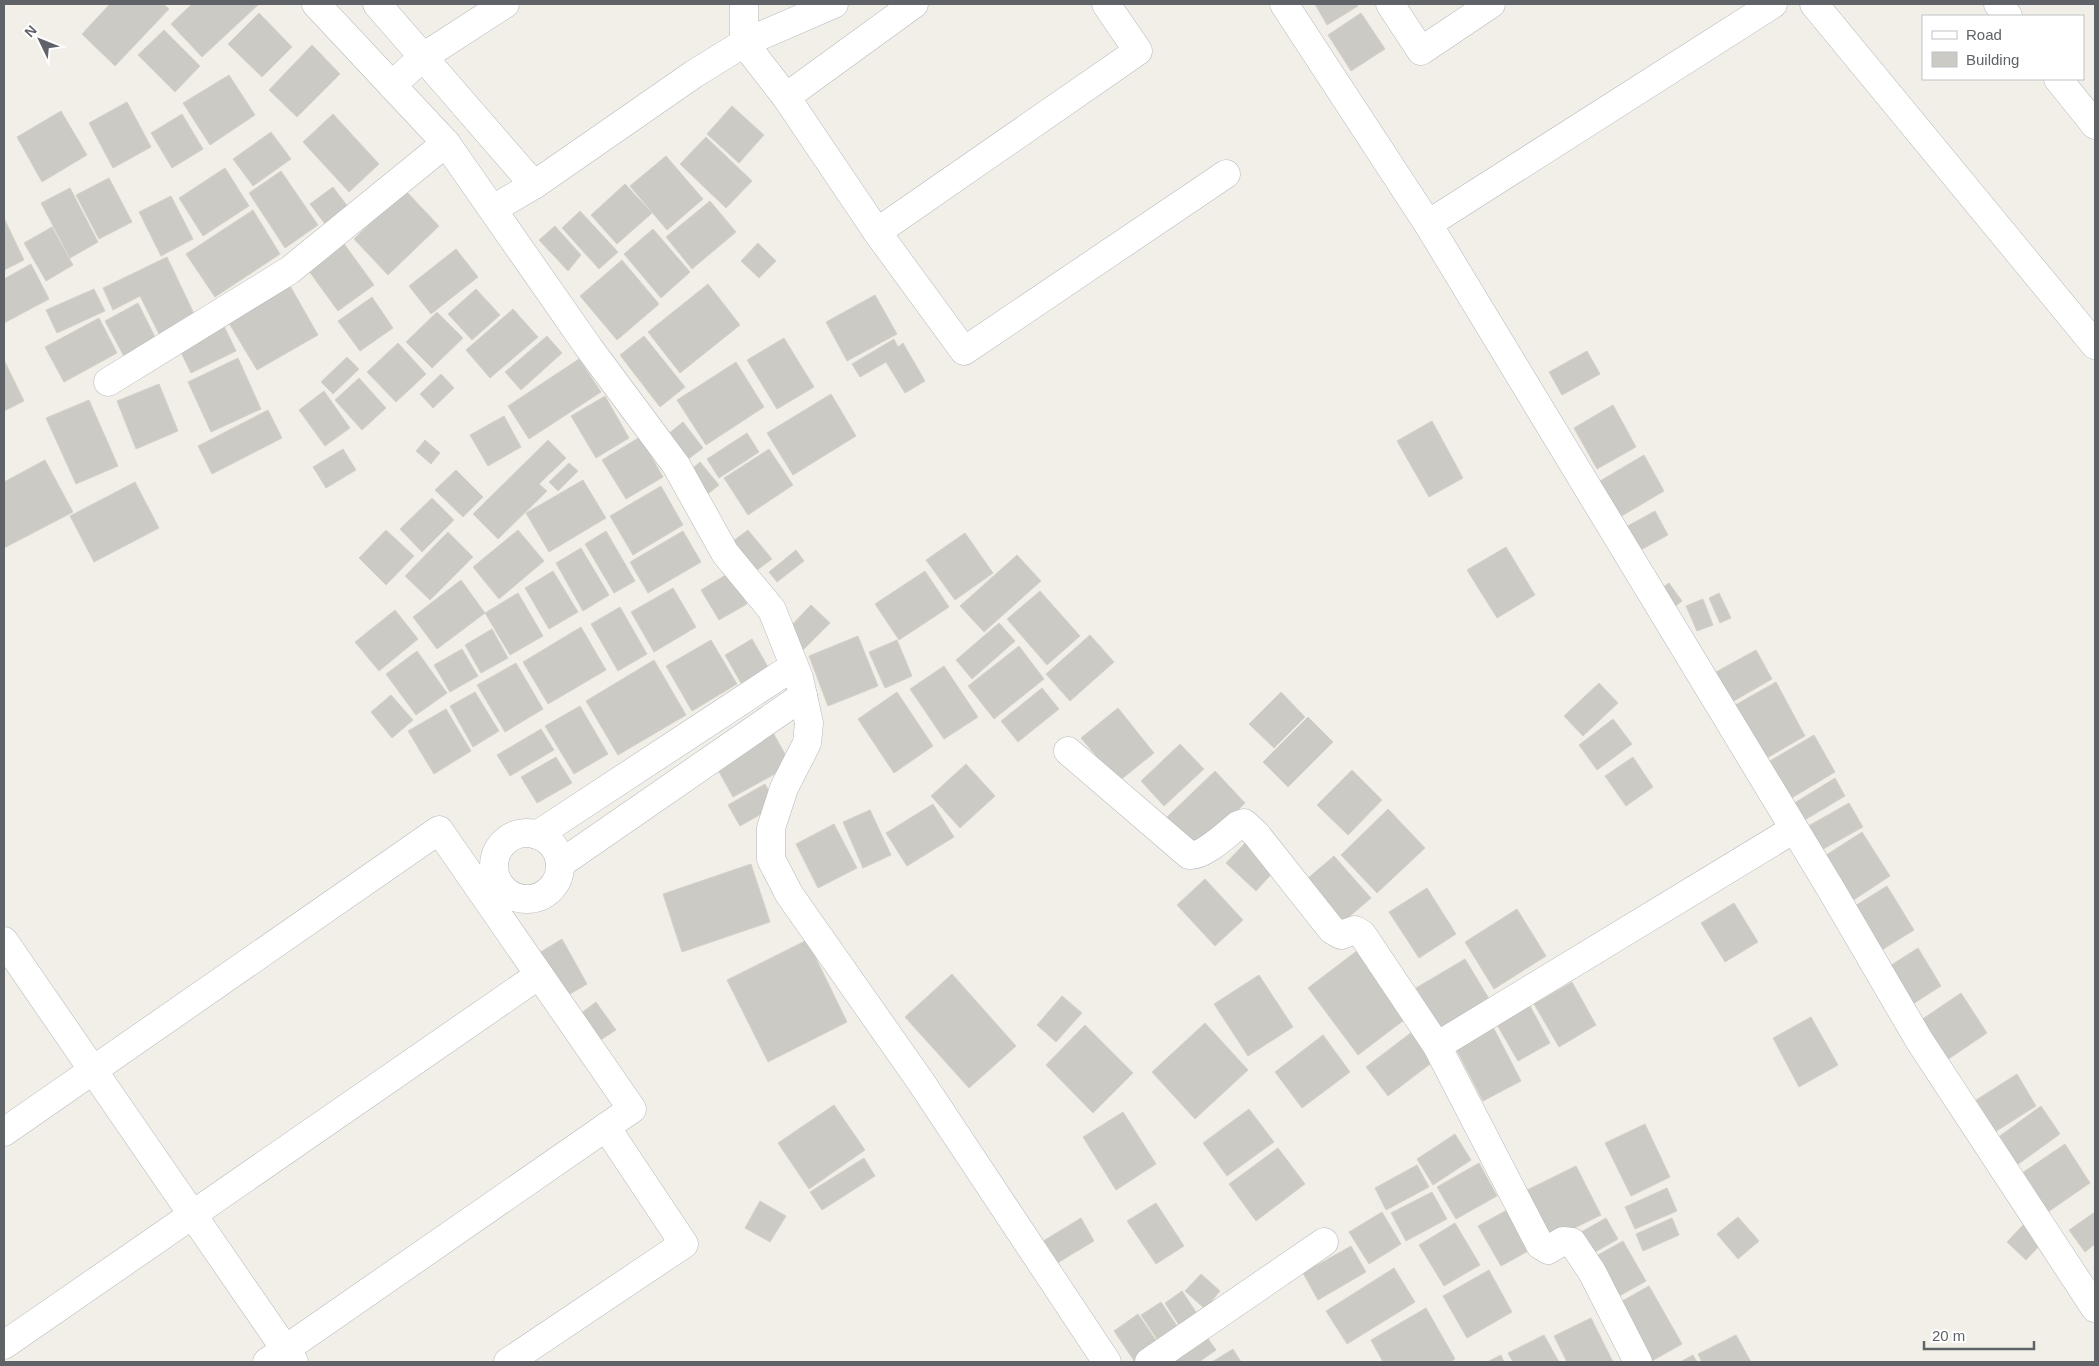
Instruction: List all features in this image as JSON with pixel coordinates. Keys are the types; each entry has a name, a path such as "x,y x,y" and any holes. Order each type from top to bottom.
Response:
{"street":[{"path":"316,4 446,143 589,348 676,465 725,553 772,610 794,666 809,723 808,743 784,788 771,828 771,858 789,894 922,1082 1107,1362"},
{"path":"377,4 534,186"},
{"path":"392,85 423,57 505,4"},
{"path":"744,4 744,43 786,97 877,232 964,351 1226,174"},
{"path":"493,209 534,186 694,74 744,43 834,4"},
{"path":"786,97 914,4"},
{"path":"877,232 1138,51 1106,4"},
{"path":"1284,4 1428,224 1788,833 1919,1040 2095,1308"},
{"path":"1390,4 1420,51 1491,4"},
{"path":"1428,224 1772,4"},
{"path":"1814,4 2095,345"},
{"path":"1998,4 2007,15"},
{"path":"2059,80 2095,125"},
{"path":"108,382 290,270 446,143"},
{"path":"538,835 794,666"},
{"path":"560,864 803,696"},
{"path":"1068,751 1188,856 1201,853 1241,824 1251,827 1332,930 1341,935 1356,930 1362,934 1437,1046 1540,1245 1548,1250 1563,1241 1572,1242 1592,1272 1638,1362"},
{"path":"4,941 93,1070 192,1215 282,1358 632,1110 439,830 93,1070 4,1132"},
{"path":"524,833 538,835 548,841 557,851 560,864 558,877 552,888 542,896 529,900 516,898 504,892 496,882 493,869 495,856 502,845 512,837 524,833"},
{"path":"1437,1046 1788,833"},
{"path":"459,859 495,856"},
{"path":"503,923 516,898"},
{"path":"4,1346 539,975"},
{"path":"508,1362 684,1244 606,1127"},
{"path":"1149,1362 1324,1242"}],"building":[{"path":"110,4 163,4 169,9 115,66 82,34"},
{"path":"192,4 259,4 202,57 171,24"},
{"path":"1315,4 1356,4 1358,6 1327,25"},
{"path":"259,13 292,47 262,77 228,44"},
{"path":"1361,13 1385,49 1351,71 1328,35"},
{"path":"164,30 200,66 175,92 138,55"},
{"path":"312,45 340,74 297,117 269,90"},
{"path":"229,75 255,115 210,145 183,103"},
{"path":"127,102 151,147 113,168 89,123"},
{"path":"732,106 764,135 739,163 707,134"},
{"path":"61,111 87,155 42,182 17,137"},
{"path":"182,114 203,149 172,168 151,133"},
{"path":"333,114 379,164 349,192 303,142"},
{"path":"271,132 291,159 253,186 233,159"},
{"path":"706,137 752,181 726,208 680,164"},
{"path":"666,156 703,199 667,230 630,186"},
{"path":"225,168 249,206 203,236 179,198"},
{"path":"281,171 318,225 285,248 249,193"},
{"path":"109,178 132,222 99,239 76,195"},
{"path":"625,184 652,213 617,244 591,215"},
{"path":"333,187 354,215 331,232 310,204"},
{"path":"70,188 98,242 70,258 41,203"},
{"path":"405,190 439,226 388,275 354,239"},
{"path":"171,196 193,239 161,256 139,212"},
{"path":"710,201 736,232 692,269 666,237"},
{"path":"253,210 280,254 215,297 186,254"},
{"path":"580,211 618,252 599,269 562,228"},
{"path":"4,218 24,260 4,270"},
{"path":"555,226 581,255 568,271 539,240"},
{"path":"52,227 73,265 46,281 24,243"},
{"path":"653,229 690,272 661,298 624,254"},
{"path":"342,241 374,285 338,311 306,267"},
{"path":"758,243 776,261 759,278 741,261"},
{"path":"456,249 478,277 431,314 409,286"},
{"path":"167,257 197,320 161,338 140,296 113,310 103,288"},
{"path":"622,260 659,304 617,340 580,296"},
{"path":"31,264 49,299 4,323 4,279"},
{"path":"289,284 318,335 257,370 227,320"},
{"path":"708,284 740,325 680,373 648,332"},
{"path":"94,289 105,311 57,333 46,310"},
{"path":"476,289 500,315 472,340 448,314"},
{"path":"875,295 897,334 847,361 826,322"},
{"path":"372,297 393,328 360,351 338,321"},
{"path":"138,303 158,343 126,360 105,321"},
{"path":"513,309 538,337 490,378 466,350"},
{"path":"437,312 463,338 432,368 406,342"},
{"path":"99,318 117,353 64,382 45,347"},
{"path":"222,322 236,351 191,373 177,344"},
{"path":"547,336 562,353 521,390 505,372"},
{"path":"644,336 685,387 660,407 620,355"},
{"path":"784,338 814,387 777,409 747,360"},
{"path":"894,339 898,347 903,343 925,381 905,393 886,362 860,377 852,364"},
{"path":"398,343 426,374 396,402 367,372"},
{"path":"1587,351 1600,374 1562,395 1549,372"},
{"path":"347,357 359,369 333,394 321,382"},
{"path":"238,358 261,409 211,432 188,382"},
{"path":"579,359 601,392 529,439 508,406"},
{"path":"4,360 24,401 4,411"},
{"path":"736,362 764,407 706,445 677,400"},
{"path":"441,374 454,388 433,408 420,394"},
{"path":"359,378 386,408 362,430 335,400"},
{"path":"159,384 178,431 136,449 117,401"},
{"path":"324,391 350,428 325,446 299,410"},
{"path":"831,394 856,436 793,475 767,433"},
{"path":"605,396 629,438 596,458 571,416"},
{"path":"89,400 118,466 76,484 46,418"},
{"path":"1613,405 1636,447 1597,469 1574,428"},
{"path":"268,410 282,438 212,474 198,446"},
{"path":"504,416 521,447 488,466 470,435"},
{"path":"1432,421 1463,478 1429,497 1397,441"},
{"path":"683,422 703,448 687,460 668,434"},
{"path":"747,433 759,452 719,478 707,459"},
{"path":"640,437 663,477 626,499 602,460"},
{"path":"425,440 440,453 431,464 416,451"},
{"path":"548,440 566,458 539,484 547,491 498,539 473,514"},
{"path":"343,449 356,470 326,488 313,467"},
{"path":"769,449 793,485 748,515 724,478"},
{"path":"1644,455 1664,491 1620,517 1600,481"},
{"path":"45,460 73,512 4,548 4,482"},
{"path":"700,462 719,485 704,497 686,474"},
{"path":"569,463 578,471 558,491 549,482"},
{"path":"456,470 483,497 463,517 435,490"},
{"path":"583,480 606,518 549,552 526,513"},
{"path":"135,482 159,528 94,562 70,516"},
{"path":"661,486 683,525 633,555 610,516"},
{"path":"432,498 454,520 422,552 400,529"},
{"path":"1655,511 1668,535 1637,552 1624,528"},
{"path":"386,530 414,556 386,585 359,558"},
{"path":"518,530 544,561 499,599 473,567"},
{"path":"748,530 772,559 753,573 729,544"},
{"path":"606,531 635,581 614,593 585,544"},
{"path":"683,531 701,562 648,593 630,562"},
{"path":"448,532 473,557 430,600 405,576"},
{"path":"965,533 993,573 955,600 926,560"},
{"path":"1506,547 1535,595 1497,618 1467,570"},
{"path":"581,548 609,595 583,611 556,563"},
{"path":"796,550 804,561 777,582 769,572"},
{"path":"1017,555 1041,581 984,632 960,606"},
{"path":"553,571 578,612 549,629 525,588"},
{"path":"925,571 949,607 899,640 875,604"},
{"path":"729,573 747,604 719,620 701,590"},
{"path":"461,580 485,613 437,649 413,617"},
{"path":"1669,583 1682,601 1668,612 1654,594"},
{"path":"673,588 696,627 654,652 631,612"},
{"path":"1040,591 1080,636 1047,665 1007,619"},
{"path":"518,593 543,636 510,655 485,613"},
{"path":"1719,593 1731,618 1720,623 1709,598"},
{"path":"1703,599 1713,625 1697,631 1686,606"},
{"path":"811,605 830,623 803,650 785,632"},
{"path":"620,607 647,654 618,671 591,624"},
{"path":"395,610 418,639 379,671 355,642"},
{"path":"999,623 1015,641 972,679 956,660"},
{"path":"581,627 606,670 548,704 523,662"},
{"path":"492,629 508,658 481,673 465,645"},
{"path":"1090,635 1114,662 1070,701 1046,674"},
{"path":"858,636 878,686 828,706 809,656"},
{"path":"752,639 768,667 741,683 725,655"},
{"path":"711,640 737,684 692,711 666,666"},
{"path":"897,640 912,676 885,688 869,652"},
{"path":"1019,646 1044,679 994,719 968,686"},
{"path":"462,649 478,676 450,692 434,665"},
{"path":"1756,650 1772,679 1732,702 1716,672"},
{"path":"417,651 447,693 416,715 386,674"},
{"path":"654,660 686,715 618,755 586,701"},
{"path":"516,663 543,709 505,732 477,685"},
{"path":"944,666 978,717 944,739 910,689"},
{"path":"1776,682 1805,736 1760,762 1730,708"},
{"path":"1599,683 1618,703 1583,736 1564,716"},
{"path":"1042,688 1059,709 1018,742 1001,721"},
{"path":"475,692 499,731 473,747 450,706"},
{"path":"897,692 933,746 894,773 858,719"},
{"path":"1281,692 1305,717 1274,748 1249,724"},
{"path":"391,695 413,720 392,738 371,712"},
{"path":"580,706 608,754 574,774 545,726"},
{"path":"1118,708 1154,753 1118,782 1081,738"},
{"path":"446,709 471,751 434,774 408,731"},
{"path":"1308,717 1333,742 1288,787 1263,762"},
{"path":"1613,719 1632,744 1597,770 1579,745"},
{"path":"770,727 791,765 733,797 712,759"},
{"path":"541,729 554,750 510,776 497,755"},
{"path":"1814,735 1835,772 1785,802 1763,765"},
{"path":"1180,744 1204,769 1164,806 1141,781"},
{"path":"556,757 572,783 537,803 521,777"},
{"path":"1633,757 1653,787 1626,806 1605,776"},
{"path":"966,764 995,796 960,828 931,796"},
{"path":"1352,770 1382,800 1348,835 1317,805"},
{"path":"1215,771 1245,803 1197,850 1166,818"},
{"path":"1835,778 1845,796 1798,824 1788,807"},
{"path":"765,784 777,805 740,826 728,805"},
{"path":"1849,803 1863,827 1816,853 1803,829"},
{"path":"933,804 954,837 907,866 886,833"},
{"path":"1388,809 1425,848 1377,893 1341,855"},
{"path":"870,810 891,855 863,868 843,822"},
{"path":"834,824 857,868 818,888 796,844"},
{"path":"1862,832 1890,876 1849,903 1820,859"},
{"path":"1250,838 1279,866 1256,891 1226,863"},
{"path":"1334,856 1371,898 1336,928 1300,885"},
{"path":"751,864 770,922 682,952 663,894"},
{"path":"1205,879 1243,920 1215,946 1177,905"},
{"path":"1887,886 1914,930 1877,953 1850,909"},
{"path":"1427,888 1456,934 1419,958 1389,912"},
{"path":"1734,903 1758,942 1725,962 1701,923"},
{"path":"1517,909 1546,956 1494,989 1465,942"},
{"path":"562,939 587,984 565,997 539,953"},
{"path":"807,940 847,1022 768,1062 727,980"},
{"path":"1918,948 1941,986 1908,1007 1885,969"},
{"path":"1358,950 1408,1017 1358,1055 1308,988"},
{"path":"1465,959 1494,1007 1445,1037 1416,988"},
{"path":"952,974 1016,1046 969,1088 905,1017"},
{"path":"1259,975 1293,1027 1248,1056 1214,1004"},
{"path":"1572,982 1596,1025 1559,1047 1534,1004"},
{"path":"1961,993 1987,1033 1947,1060 1921,1020"},
{"path":"1062,996 1082,1013 1056,1042 1037,1025"},
{"path":"596,1002 616,1030 599,1041 580,1014"},
{"path":"1529,1004 1550,1043 1518,1061 1496,1023"},
{"path":"1811,1017 1838,1065 1799,1087 1773,1038"},
{"path":"1205,1023 1248,1070 1195,1119 1152,1072"},
{"path":"1491,1023 1521,1081 1483,1101 1453,1043"},
{"path":"1085,1025 1133,1073 1093,1113 1046,1065"},
{"path":"1412,1032 1434,1061 1388,1096 1366,1067"},
{"path":"1323,1035 1350,1072 1302,1108 1275,1072"},
{"path":"2017,1074 2036,1106 1995,1132 1976,1100"},
{"path":"834,1105 865,1150 809,1189 778,1143"},
{"path":"2041,1106 2060,1134 2017,1165 1997,1138"},
{"path":"1249,1109 1274,1142 1227,1176 1203,1143"},
{"path":"1123,1112 1156,1164 1116,1190 1083,1137"},
{"path":"1645,1124 1670,1177 1631,1196 1605,1143"},
{"path":"1455,1134 1471,1160 1433,1185 1417,1159"},
{"path":"2065,1144 2090,1183 2045,1214 2019,1175"},
{"path":"1278,1148 1305,1184 1256,1221 1229,1184"},
{"path":"864,1158 875,1176 822,1210 810,1192"},
{"path":"1479,1163 1497,1196 1456,1219 1437,1187"},
{"path":"1417,1165 1429,1187 1386,1210 1375,1188"},
{"path":"1576,1166 1601,1215 1550,1240 1525,1191"},
{"path":"1667,1188 1677,1211 1635,1229 1625,1207"},
{"path":"1432,1192 1447,1219 1406,1241 1391,1213"},
{"path":"760,1201 786,1216 770,1242 745,1228"},
{"path":"1156,1203 1184,1246 1156,1264 1127,1221"},
{"path":"1507,1210 1530,1250 1501,1266 1478,1226"},
{"path":"1382,1212 1401,1244 1369,1264 1349,1232"},
{"path":"2095,1212 2095,1244 2085,1252 2069,1230"},
{"path":"1738,1217 1759,1241 1738,1259 1717,1234"},
{"path":"1081,1218 1094,1241 1049,1268 1035,1246"},
{"path":"1606,1218 1618,1239 1588,1256 1576,1235"},
{"path":"1672,1218 1679,1235 1643,1251 1636,1234"},
{"path":"1455,1223 1480,1265 1444,1286 1419,1245"},
{"path":"2024,1224 2043,1242 2026,1260 2007,1242"},
{"path":"1623,1241 1646,1281 1614,1299 1591,1259"},
{"path":"1351,1246 1366,1272 1318,1300 1303,1273"},
{"path":"1394,1268 1415,1302 1347,1344 1326,1311"},
{"path":"1489,1270 1512,1312 1467,1338 1443,1296"},
{"path":"1201,1274 1220,1291 1205,1309 1185,1291"},
{"path":"1649,1286 1682,1344 1650,1362 1615,1305"},
{"path":"1182,1291 1202,1321 1184,1333 1165,1303"},
{"path":"1161,1302 1183,1335 1163,1348 1141,1315"},
{"path":"1426,1308 1455,1359 1450,1362 1383,1362 1371,1340"},
{"path":"1138,1314 1162,1349 1142,1362 1135,1362 1114,1331"},
{"path":"1591,1318 1613,1362 1567,1362 1554,1336"},
{"path":"1204,1333 1216,1350 1199,1362 1173,1362"},
{"path":"1544,1335 1559,1362 1513,1362 1508,1353"},
{"path":"1736,1335 1751,1362 1702,1362 1698,1354"},
{"path":"1233,1349 1241,1362 1212,1362"},
{"path":"1501,1355 1504,1362 1487,1362"},
{"path":"1693,1355 1697,1362 1680,1362"}]}
